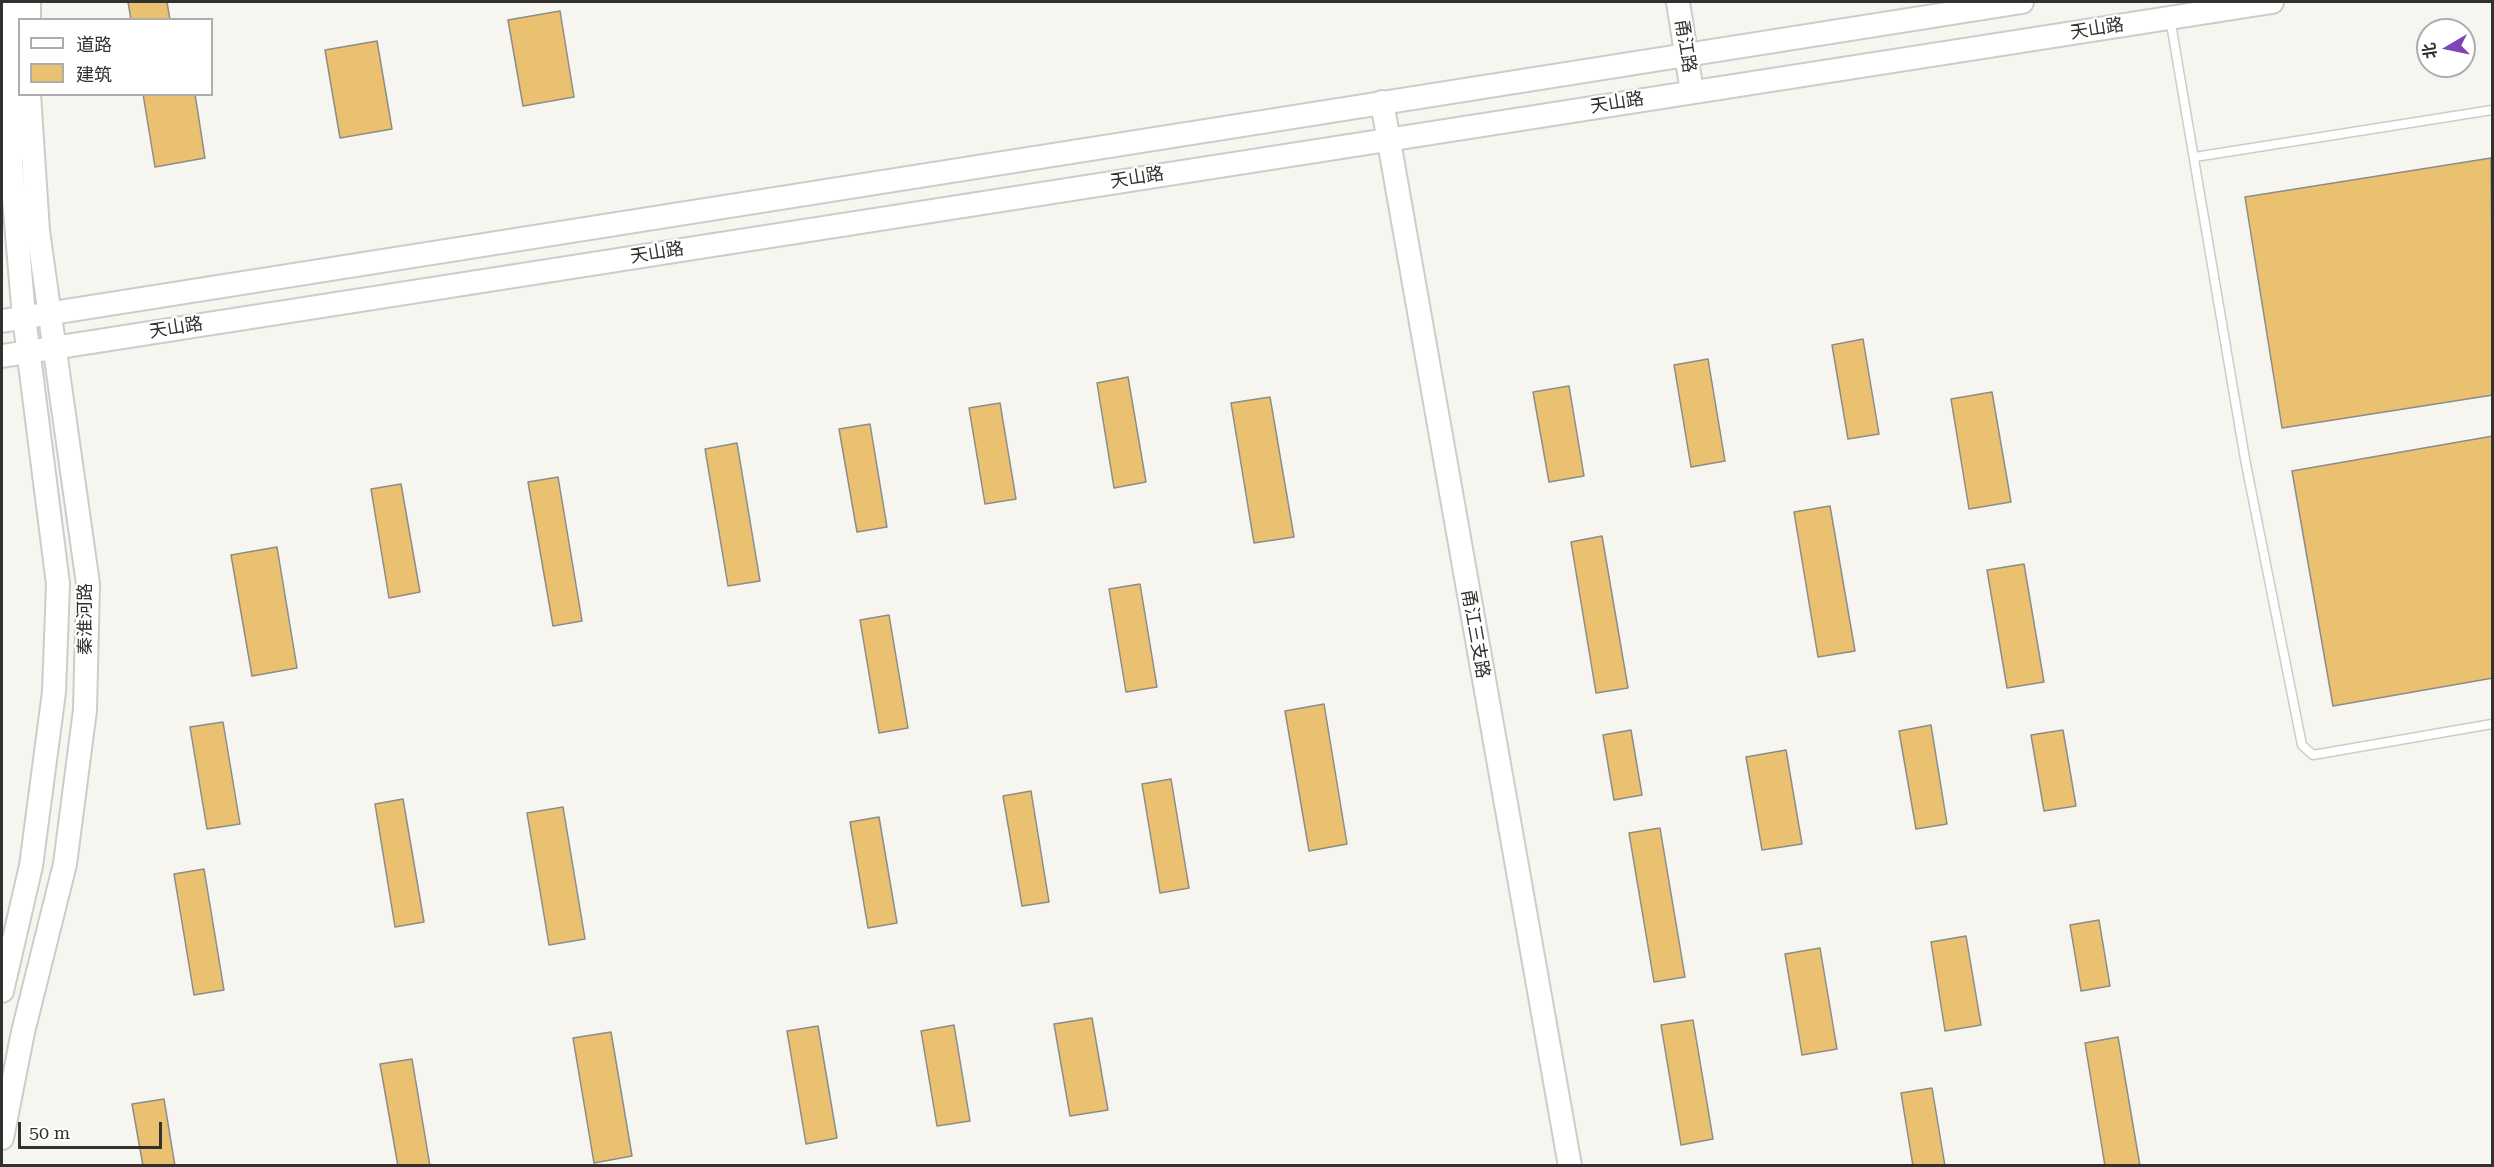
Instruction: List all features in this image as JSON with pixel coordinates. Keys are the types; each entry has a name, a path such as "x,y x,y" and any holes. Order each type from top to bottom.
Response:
{"street":[{"name":"秦淮河路","path":"2,991 31,866 55,668 58,584 24,317 11,163 13,2"},
{"path":"28,18 29,2"},
{"name":"甬江路","path":"1678,2 1692,92"},
{"name":"天山路","path":"2,321 2022,2"},
{"name":"天山路","path":"2,356 2272,2"},
{"name":"秦淮河路","path":"2,1138 23,1032 65,864 85,710 88,584 52,314 38,231 29,96"},
{"name":"甬江三支路","path":"1382,102 1570,1166"}],"lane":[{"path":"2170,17 2244,459 2302,745 2313,755 2493,724"},
{"path":"2195,157 2493,110"}],"building":[{"path":"128,2 167,2 170,18 131,18"},
{"path":"560,11 574,97 523,106 508,20"},
{"path":"377,41 392,129 340,138 325,50"},
{"path":"143,96 195,96 205,158 155,167"},
{"path":"2491,158 2493,395 2282,428 2245,197"},
{"path":"1863,339 1879,434 1848,439 1832,345"},
{"path":"1708,359 1725,461 1691,467 1674,365"},
{"path":"1128,377 1146,482 1114,488 1097,383"},
{"path":"1569,386 1584,476 1549,482 1533,392"},
{"path":"1992,392 2011,502 1969,509 1951,399"},
{"path":"1270,397 1294,537 1254,543 1231,403"},
{"path":"1000,403 1016,499 985,504 969,408"},
{"path":"870,424 887,527 857,532 839,429"},
{"path":"2493,436 2493,678 2333,706 2292,471"},
{"path":"737,443 760,581 728,586 705,449"},
{"path":"558,477 582,621 553,626 528,482"},
{"path":"401,484 420,592 389,598 371,489"},
{"path":"1830,506 1855,651 1818,657 1794,512"},
{"path":"1602,536 1628,688 1596,693 1571,542"},
{"path":"277,547 297,668 252,676 231,555"},
{"path":"2024,564 2044,682 2007,688 1987,570"},
{"path":"1140,584 1157,687 1126,692 1109,589"},
{"path":"889,615 908,728 879,733 860,620"},
{"path":"1324,704 1347,844 1309,851 1285,711"},
{"path":"223,722 240,824 207,829 190,727"},
{"path":"1931,725 1947,824 1916,829 1899,731"},
{"path":"1631,730 1642,795 1614,800 1603,735"},
{"path":"2063,730 2076,806 2044,811 2031,735"},
{"path":"1786,750 1802,844 1762,850 1746,757"},
{"path":"1171,779 1189,888 1160,893 1142,784"},
{"path":"1031,791 1049,902 1022,906 1003,796"},
{"path":"403,799 424,922 395,927 375,804"},
{"path":"563,807 585,939 549,945 527,813"},
{"path":"879,817 897,923 868,928 850,822"},
{"path":"1660,828 1685,977 1654,982 1629,833"},
{"path":"204,869 224,990 194,995 174,874"},
{"path":"2099,920 2110,986 2081,991 2070,925"},
{"path":"1966,936 1981,1025 1945,1031 1931,942"},
{"path":"1820,948 1837,1049 1802,1055 1785,954"},
{"path":"1092,1018 1108,1110 1070,1116 1054,1024"},
{"path":"1693,1020 1713,1139 1681,1145 1661,1025"},
{"path":"954,1025 970,1121 937,1126 921,1031"},
{"path":"818,1026 837,1138 806,1144 787,1031"},
{"path":"611,1032 632,1156 594,1163 573,1038"},
{"path":"2118,1037 2140,1166 2105,1166 2085,1043"},
{"path":"412,1059 430,1166 398,1166 380,1064"},
{"path":"1932,1088 1945,1166 1913,1166 1901,1093"},
{"path":"164,1099 175,1166 143,1166 132,1104"}]}
